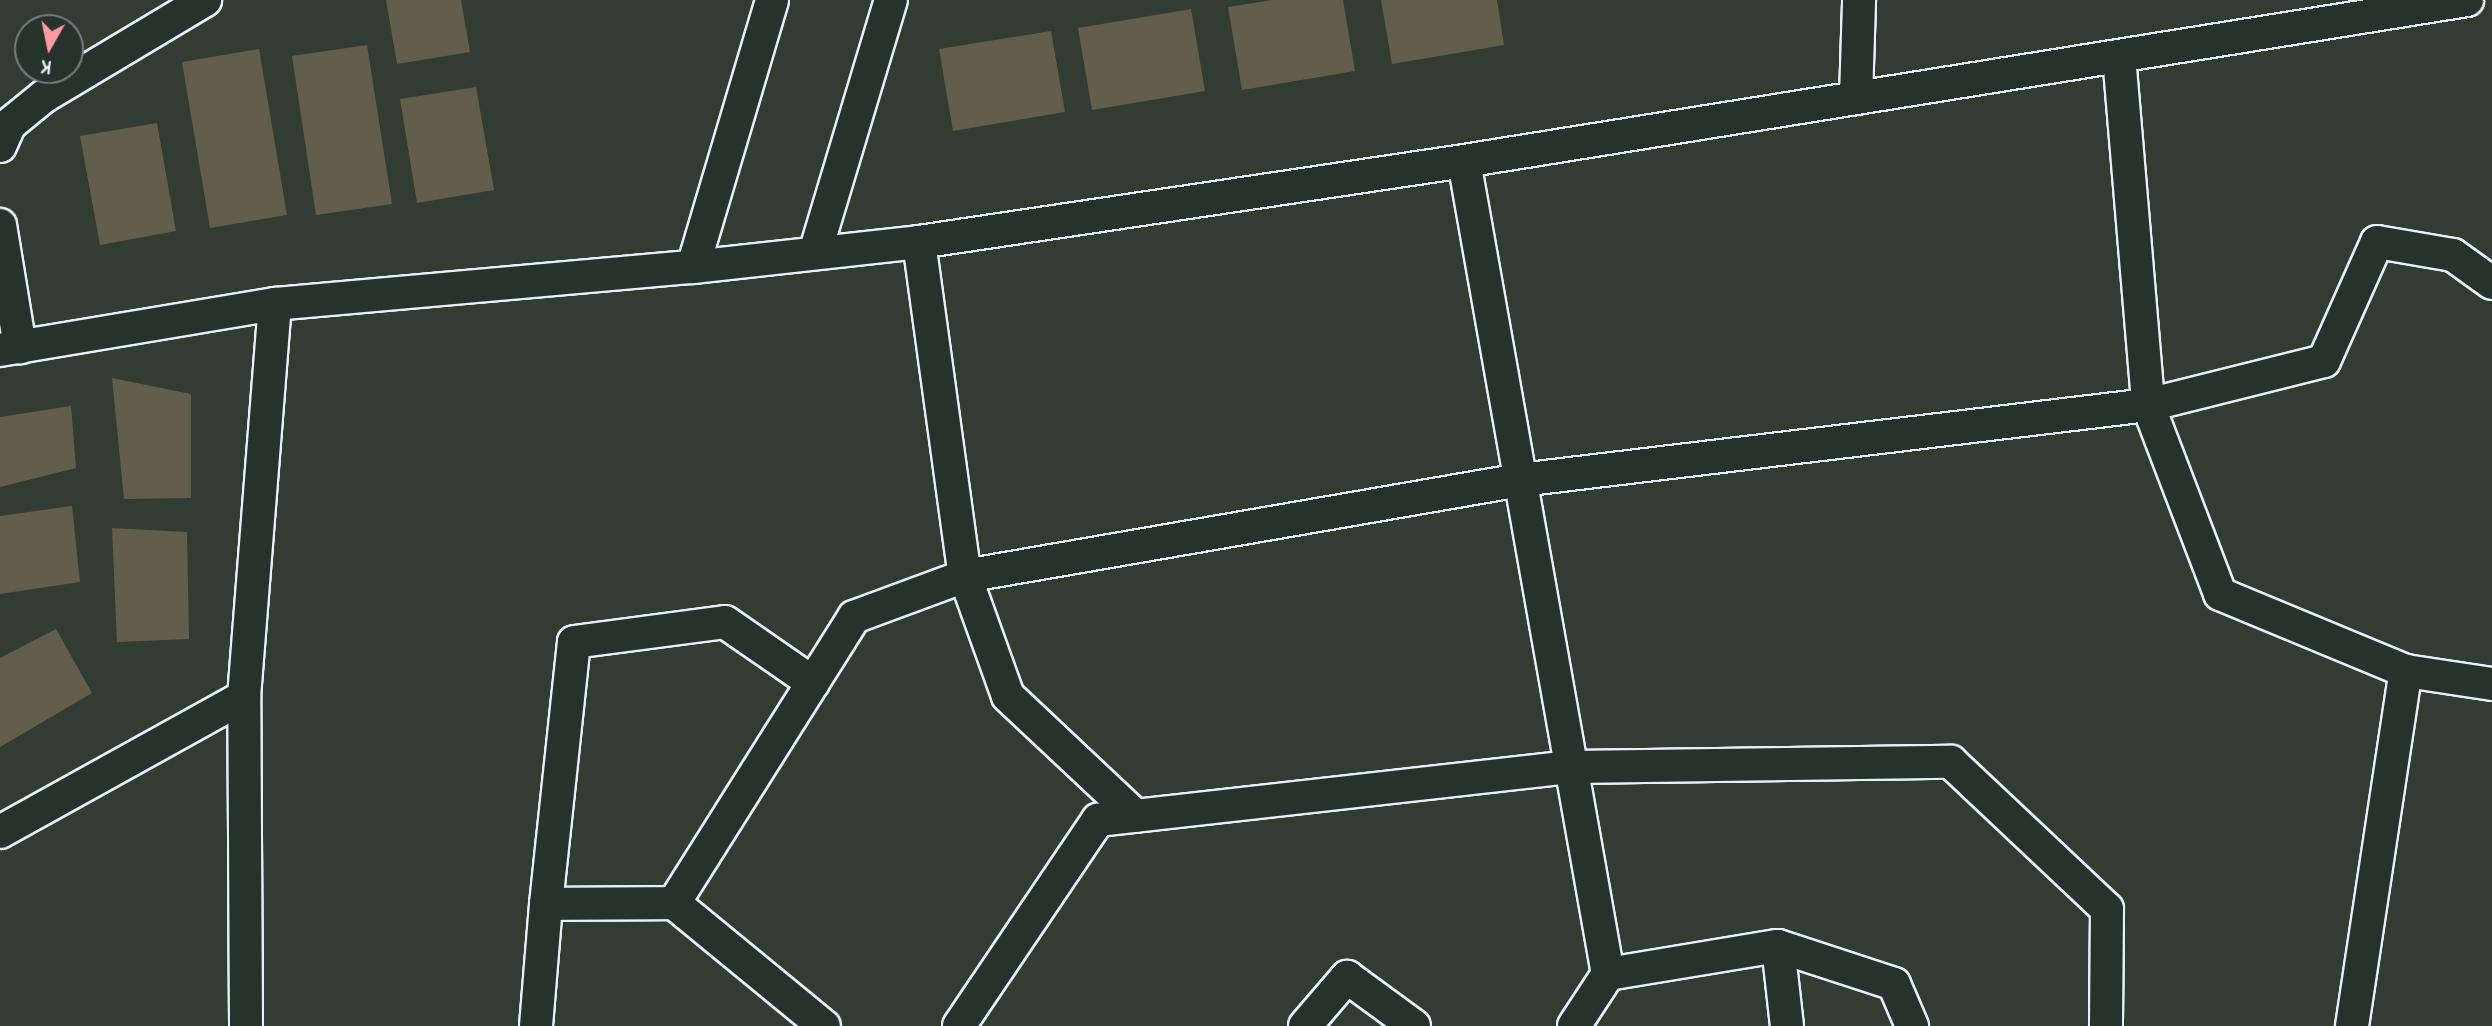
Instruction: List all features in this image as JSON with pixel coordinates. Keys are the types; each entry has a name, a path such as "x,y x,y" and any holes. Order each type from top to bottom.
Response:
{"street":[{"path":"0,146 10,124 43,97 205,0"},
{"path":"694,267 772,0"},
{"path":"815,253 891,0"},
{"path":"1856,99 1859,0"},
{"path":"0,225 10,349 275,304 694,267 919,242 1464,161 1856,99 2119,56 2385,7 2468,0"},
{"path":"2119,56 2148,405 2220,594 2406,671 2492,684"},
{"path":"1464,161 1608,974 1574,1026"},
{"path":"919,242 965,576 1008,696 1136,816"},
{"path":"674,903 854,617 965,576 1520,480 2148,405 2325,361 2377,242 2453,255 2492,283"},
{"path":"246,1026 244,697 275,304"},
{"path":"536,1026 574,642 725,622 813,683"},
{"path":"2352,1026 2406,671"},
{"path":"0,832 244,697"},
{"path":"959,1026 1098,820 1571,767 1951,762 2107,909 2106,1026"},
{"path":"546,904 674,903 824,1026"},
{"path":"1608,974 1778,946 1894,984 1912,1026"},
{"path":"1778,946 1787,1026"},
{"path":"1305,1026 1347,977 1413,1026"}],"building":[{"path":"386,0 461,0 470,52 397,64"},
{"path":"1272,0 1343,0 1355,71 1242,90 1228,7"},
{"path":"1381,0 1497,0 1504,45 1392,64"},
{"path":"1191,9 1205,91 1092,110 1078,28"},
{"path":"1051,31 1065,112 953,131 939,49"},
{"path":"367,45 392,204 316,215 292,56"},
{"path":"259,49 287,215 210,228 182,62"},
{"path":"476,87 494,190 417,203 400,99"},
{"path":"157,123 176,231 100,245 80,136"},
{"path":"112,378 191,394 191,498 124,499"},
{"path":"71,406 76,468 0,487 0,417"},
{"path":"72,506 80,582 0,594 0,516"},
{"path":"112,528 187,532 189,639 117,642"},
{"path":"56,629 92,693 0,747 0,658"}]}
